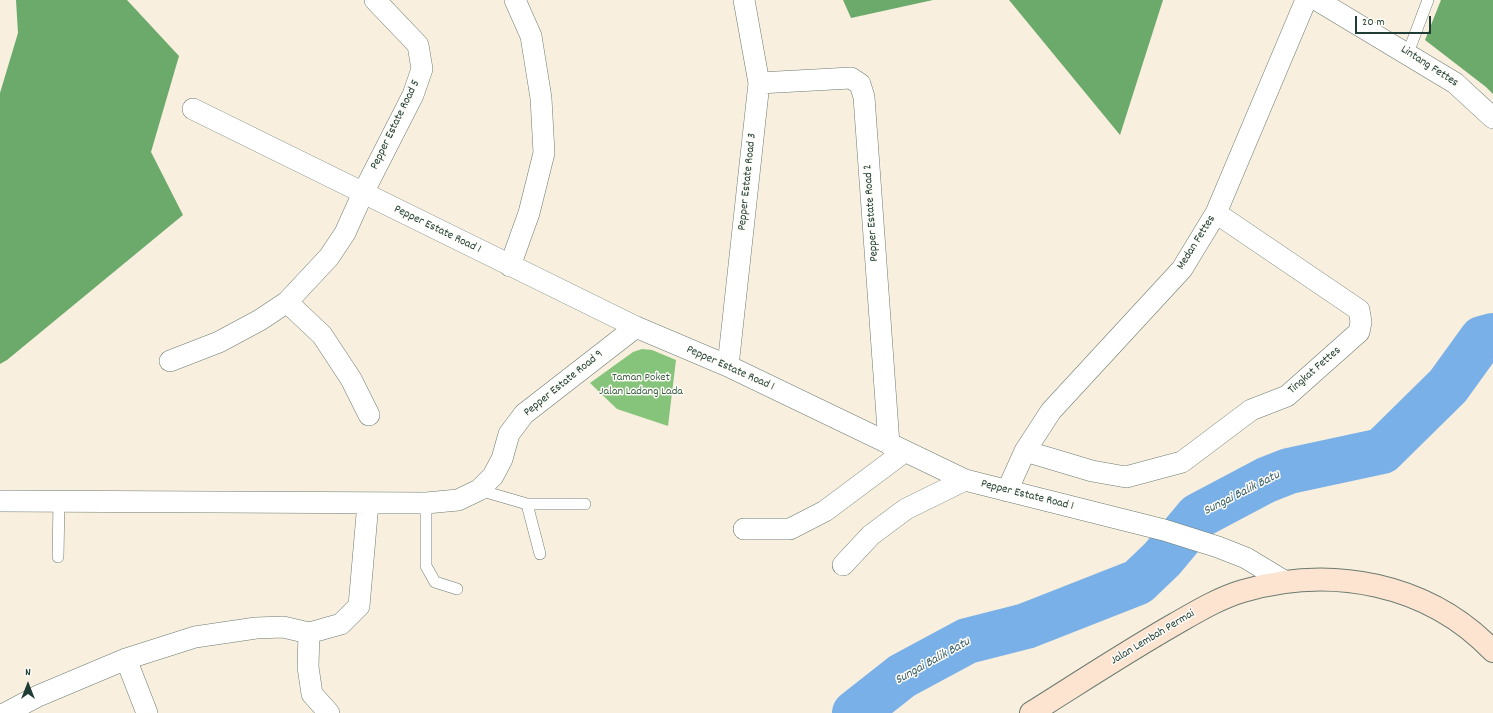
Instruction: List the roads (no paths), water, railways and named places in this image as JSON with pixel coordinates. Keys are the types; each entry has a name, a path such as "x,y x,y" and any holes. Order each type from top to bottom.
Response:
{"main road":[{"name":"Jalan Lembah Permai","path":"1031,713 1153,637 1205,607 1241,591 1284,581 1303,579 1352,582 1398,590 1430,603 1470,629 1493,651"}],"street":[{"name":"Pepper Estate Road 5","path":"170,361 219,342 260,320 287,302 329,257 345,233 363,193 413,95 422,69 418,45 375,0"},
{"path":"510,266 529,213 544,153 541,98 531,36 515,0"},
{"name":"Pepper Estate Road 3","path":"728,366 759,83 744,0"},
{"name":"Medan Fettes","path":"1007,491 1025,452 1051,411 1182,269 1216,213 1306,0"},
{"name":"Lintang Fettes","path":"1317,0 1408,53 1455,83 1493,118"},
{"name":"Pepper Estate Road 2","path":"759,83 851,78 860,84 864,97 897,448"},
{"name":"Pepper Estate Road 1","path":"193,109 636,327 728,366 965,480 1164,530 1218,547 1246,558 1284,581"},
{"name":"Tingkat Fettes","path":"1025,452 1092,471 1126,477 1182,462 1251,410 1287,396 1359,332 1361,322 1359,310 1216,213"},
{"path":"287,302 322,335 351,379 369,414"},
{"name":"Pepper Estate Road 9","path":"0,501 426,503 458,500 479,490 493,476 502,459 509,434 524,414 636,327"},
{"path":"744,529 790,529 825,511 897,448"},
{"path":"843,565 871,535 906,510 965,480"},
{"path":"6,713 38,696 126,659 195,637 256,628 283,628 309,632 341,624 359,606 368,503"},
{"path":"309,632 308,667 312,694 329,713"},
{"path":"126,659 147,713"}],"lane":[{"path":"1408,53 1428,0"},
{"path":"479,490 527,504 585,504"},
{"path":"58,502 58,557"},
{"path":"426,503 426,566 435,582 457,589"},
{"path":"527,504 540,554"}],"waterway":[{"name":"Sungai Balik Batu","path":"855,713 902,676 967,641 1026,626 1138,582 1162,559 1198,516 1266,480 1289,471 1382,451 1448,386 1482,339 1493,336"}],"park label":[{"name":"Taman Poket Jalan Ladang Lada","path":"641,385"}]}
